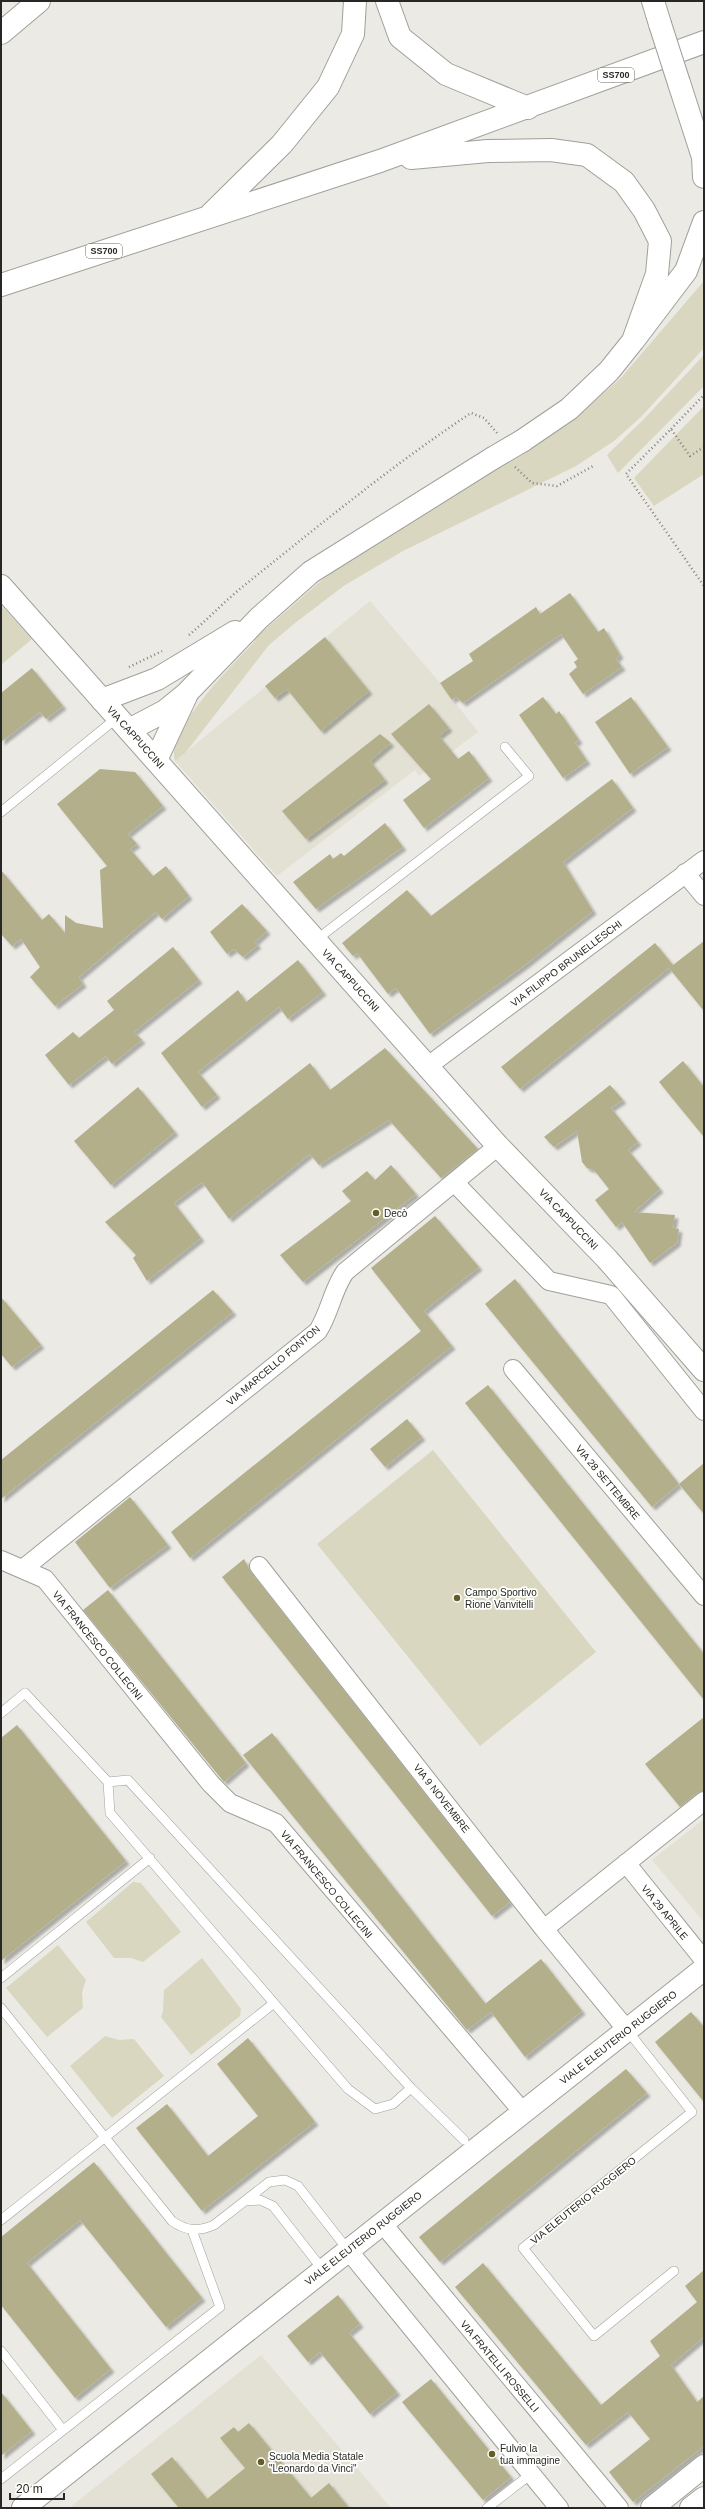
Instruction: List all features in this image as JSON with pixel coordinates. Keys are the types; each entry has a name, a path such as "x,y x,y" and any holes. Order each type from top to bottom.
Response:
{"main road":[{"path":"1,34 39,1"},
{"path":"206,218 282,144 328,87 352,34 355,1"},
{"path":"387,1 400,37 446,74 528,108"},
{"path":"653,1 703,157 704,177"},
{"name":"SS700","path":"1,285 380,161 528,108 704,42"},
{"path":"380,161 496,151 551,150 587,155 624,182 644,210 660,242 657,274 633,341"},
{"path":"123,724 165,711 186,694 259,618 311,572 522,441 569,409 609,371 664,302 686,271 704,222"},
{"path":"664,302 704,262"},
{"name":"VIA CAPPUCCINI","path":"1,586 498,1146 607,1259 704,1370"},
{"path":"102,700 157,678 259,618"},
{"path":"156,760 186,694"},
{"name":"VIALE ELEUTERIO RUGGIERO","path":"24,2508 382,2223 627,2030 702,1973"},
{"path":"652,2508 704,2466"},
{"path":"691,2508 704,2498"}],"street":[{"name":"VIA FILIPPO BRUNELLESCHI","path":"428,1066 704,860"},
{"path":"685,873 704,896"},
{"name":"VIA MARCELLO FONTON","path":"24,1568 318,1331 327,1316 335,1286 344,1272 498,1146"},
{"path":"454,1182 549,1281 611,1296 704,1411"},
{"name":"VIA 28 SETTEMBRE","path":"513,1369 704,1596"},
{"name":"VIA FRANCESCO COLLECINI","path":"1,1560 24,1568 45,1579 230,1803 276,1823 523,2112"},
{"name":"VIA 9 NOVEMBRE","path":"259,1566 544,1929 627,2030"},
{"path":"544,1929 704,1801"},
{"name":"VIA 29 APRILE","path":"626,1864 702,1973"},
{"name":"VIA FRATELLI ROSSELLI","path":"382,2223 619,2508"},
{"path":"348,2250 559,2508"}],"lane":[{"path":"1,812 123,724"},
{"path":"316,940 529,776 505,747"},
{"path":"1,1713 25,1694 108,1782 110,1813 348,2089 375,2109 393,2104 410,2088"},
{"path":"108,1782 128,1780 410,2088 464,2140"},
{"path":"1,1978 150,1858"},
{"path":"1,2220 274,2003"},
{"path":"1,2008 172,2221 181,2227 192,2230 204,2230 214,2225 269,2182 277,2179 293,2182 348,2250"},
{"name":"VIA ELEUTERIO RUGGIERO","path":"627,2030 692,2112 522,2248 594,2336 674,2271"},
{"path":"237,2206 251,2199 260,2200 273,2206 323,2270"},
{"path":"1,2479 220,2307 192,2230"},
{"path":"1,2351 63,2430"},
{"path":"487,2508 531,2474"}],"path":[{"path":"704,395 626,474 704,586"},
{"path":"184,638 240,589 349,502 471,413 484,418 498,434"},
{"path":"671,429 690,456 704,447"},
{"path":"515,467 532,483 557,486 595,465"},
{"path":"124,670 167,648"}],"shaded area":[{"path":"704,281 704,348 641,417 614,441 576,466 403,551 345,585 269,645 186,752 175,761 175,748 180,732 190,715 203,698 255,641 254,639 344,561 567,425 620,379"},
{"path":"704,355 704,386 618,473 607,455 642,421"},
{"path":"704,406 704,474 654,506 634,478"},
{"path":"370,601 440,683 478,732 419,776 415,770 277,876 175,761"},
{"path":"1,605 32,639 1,665"},
{"name":"Campo Sportivo Rione Vanvitelli","path":"433,1450 596,1652 480,1746 317,1544"},
{"path":"704,1819 704,1922 652,1860"},
{"path":"133,1882 141,1883 181,1932 143,1962 131,1958 114,1958 86,1922"},
{"path":"58,1945 86,1980 82,1992 83,2008 47,2037 6,1988"},
{"path":"202,1958 241,2009 240,2016 191,2055 161,2017 163,2011 164,1990"},
{"path":"105,2036 119,2040 134,2039 164,2076 112,2118 70,2066"},
{"path":"261,2355 391,2508 69,2508"}],"building":[{"path":"570,593 598,632 604,628 620,655 616,659 622,667 583,694 569,674 577,667 574,662 578,659 561,634 463,703 456,697 452,700 440,683 473,661 469,654 536,607 540,614"},
{"path":"325,637 369,691 321,731 287,689 275,698 265,686"},
{"path":"32,668 63,706 46,719 40,712 1,742 1,693"},
{"path":"543,697 556,714 559,711 579,740 575,743 587,761 563,778 519,715"},
{"path":"631,697 668,747 630,774 595,722"},
{"path":"429,704 449,728 439,736 458,759 469,751 489,778 424,828 403,800 431,779 391,734"},
{"path":"380,734 391,743 370,761 385,780 306,839 282,811"},
{"path":"100,769 135,772 163,806 128,834 137,844 130,849 153,876 166,866 189,896 162,919 156,912 79,977 83,984 55,1006 30,977 40,967 21,939 12,946 1,934 1,870 42,920 49,914 65,933 65,915 76,923 103,928 100,870 107,866 57,804"},
{"path":"612,779 633,808 563,862 593,911 525,965 430,1034 396,988 388,994 357,953 353,956 342,943 407,890 431,916"},
{"path":"385,823 403,847 316,909 293,882 330,854 333,859 341,853 344,856"},
{"path":"242,904 267,931 255,942 258,945 243,957 234,949 227,954 210,932"},
{"path":"704,941 704,1011 669,968 520,1089 501,1067 655,943 673,965"},
{"path":"173,947 199,980 134,1032 142,1040 112,1064 106,1056 69,1085 45,1055 73,1032 79,1038 114,1010 107,1001"},
{"path":"298,960 323,992 288,1019 279,1007 198,1072 217,1095 202,1107 161,1053 238,990 246,1002"},
{"path":"385,1048 478,1149 441,1178 389,1120 319,1165 310,1154 229,1219 202,1182 174,1203 201,1238 147,1281 133,1258 136,1255 105,1222 310,1063 330,1090"},
{"path":"683,1061 704,1087 704,1137 659,1082"},
{"path":"610,1085 623,1100 611,1108 638,1142 628,1150 660,1189 634,1212 675,1215 673,1228 679,1229 677,1243 650,1263 622,1222 616,1227 595,1200 609,1189 594,1170 587,1168 582,1162 577,1131 554,1147 544,1137"},
{"path":"138,1087 175,1132 111,1185 74,1141"},
{"path":"391,1165 416,1194 303,1282 280,1255 351,1201 342,1191 367,1171 375,1180"},
{"path":"435,1216 479,1267 424,1311 452,1346 190,1558 171,1532 421,1331 371,1268"},
{"path":"515,1279 679,1484 652,1507 485,1304"},
{"path":"213,1290 233,1312 1,1499 1,1460"},
{"path":"1,1297 41,1345 12,1367 1,1354"},
{"path":"488,1385 704,1654 704,1700 465,1403"},
{"path":"407,1419 422,1437 385,1467 370,1449"},
{"path":"704,1463 704,1514 679,1484"},
{"path":"130,1497 168,1545 110,1588 75,1542"},
{"path":"244,1559 251,1572 510,1902 492,1916 222,1577"},
{"path":"108,1590 246,1763 224,1782 83,1610"},
{"path":"704,1717 704,1791 697,1793 680,1807 645,1764"},
{"path":"17,1725 126,1861 1,1961 1,1738"},
{"path":"272,1733 485,2004 541,1959 582,2011 525,2057 491,2012 467,2030 243,1755"},
{"path":"691,2012 704,2027 704,2102 655,2042"},
{"path":"248,2038 315,2122 202,2211 136,2128 167,2104 208,2156 258,2116 217,2064"},
{"path":"626,2069 647,2093 440,2262 419,2237"},
{"path":"94,2162 202,2298 166,2327 80,2220 27,2263 111,2369 75,2398 1,2305 1,2237"},
{"path":"483,2263 601,2405 660,2356 650,2341 697,2302 685,2286 704,2270 704,2337 671,2365 697,2402 704,2396 704,2446 633,2502 609,2472 650,2439 628,2412 586,2445 455,2287"},
{"path":"338,2295 360,2324 349,2333 397,2392 370,2414 320,2352 308,2362 287,2336"},
{"path":"431,2379 511,2477 483,2500 402,2402"},
{"path":"1,2392 32,2431 1,2456"},
{"name":"Scuola Media Statale \"Leonardo da Vinci\"","path":"249,2423 311,2498 329,2483 349,2508 179,2508 151,2474 172,2457 207,2499 245,2468 220,2438 234,2427 238,2432"}],"place":[{"name":"Decò","path":"376,1213"},
{"name":"Campo Sportivo Rione Vanvitelli","path":"457,1598"},
{"name":"Fulvio la tua immagine","path":"492,2454"},
{"name":"Scuola Media Statale \"Leonardo da Vinci\"","path":"261,2462"}]}
